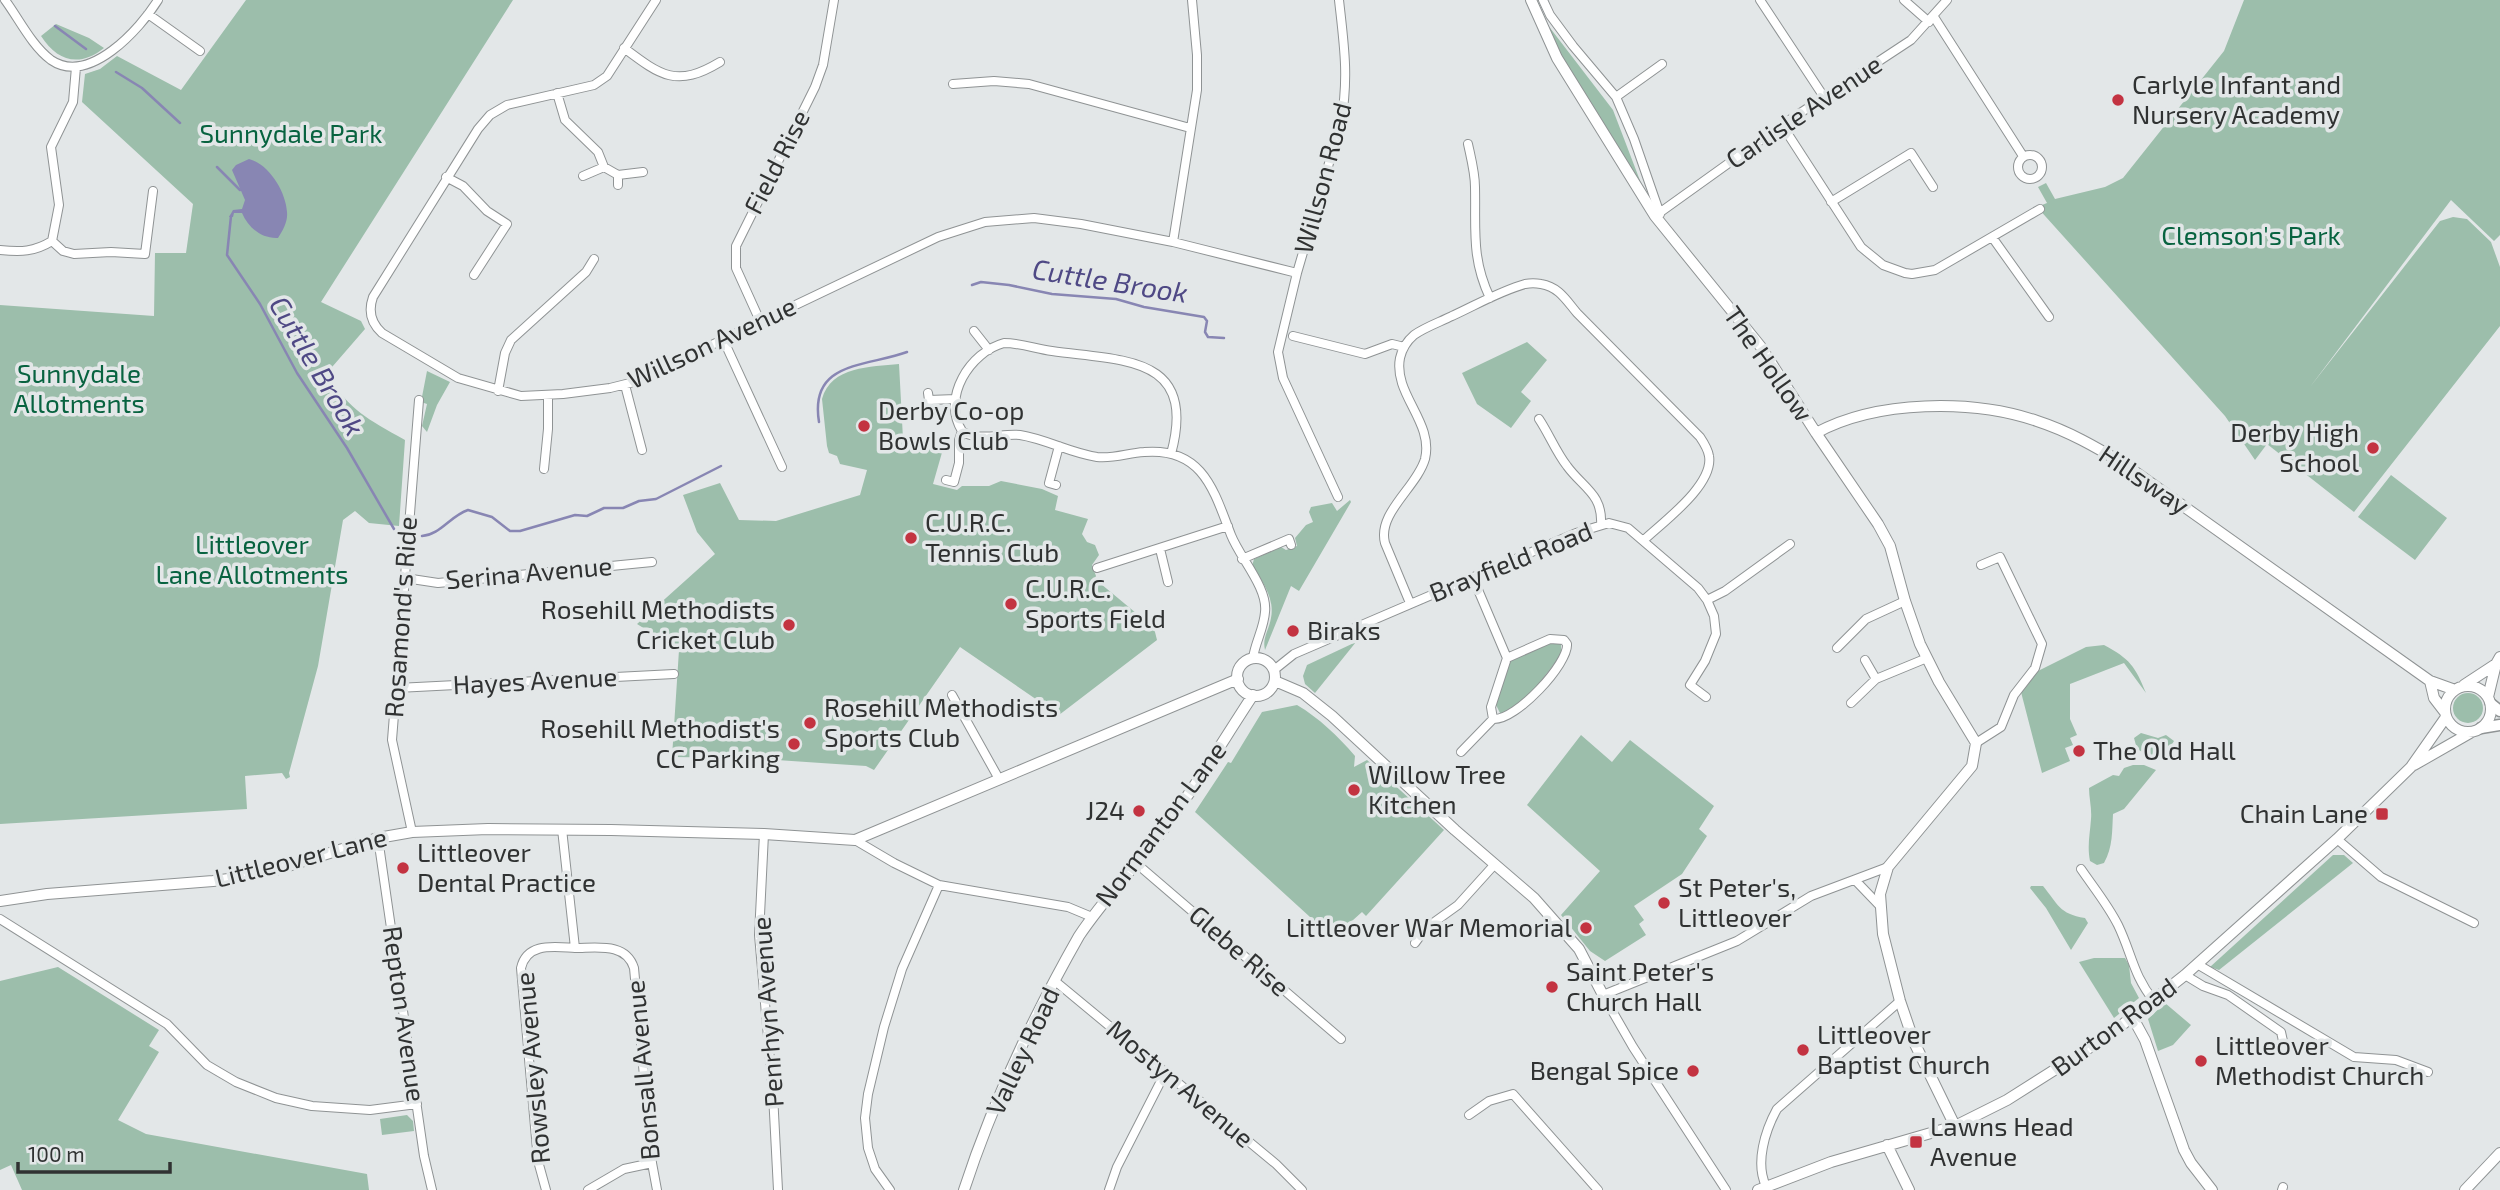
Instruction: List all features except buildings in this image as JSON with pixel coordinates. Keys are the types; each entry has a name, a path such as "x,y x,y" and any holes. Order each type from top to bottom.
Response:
{"main road":[{"path":"2481,728 2500,725"}],"street":[{"path":"5,0 43,53 54,62 76,67 109,54 158,0"},
{"name":"Willson Avenue","path":"656,0 607,76 594,85 507,105 490,115 478,129 376,292 371,305 371,316 382,333 458,378 521,396 548,396 625,385 938,237 985,222 1034,218 1081,224 1173,242 1297,273"},
{"name":"Field Rise","path":"760,321 736,268 736,246 815,87 823,65 834,0"},
{"path":"1173,242 1197,78 1192,0"},
{"name":"Willson Road","path":"1338,497 1287,387 1278,359 1278,345 1341,122 1346,69 1339,0"},
{"name":"The Hollow","path":"1531,0 1556,58 1657,215 1761,347 1891,546 1905,601 1927,659 1976,743"},
{"path":"1543,0 1550,15 1573,46 1616,97 1634,139 1657,215"},
{"path":"1760,0 1824,97"},
{"path":"1904,0 1931,20 2023,156"},
{"name":"Carlisle Avenue","path":"1657,215 1782,125 1911,40 1947,0"},
{"path":"148,14 200,51"},
{"path":"624,48 656,70 695,80 720,62"},
{"path":"1616,97 1662,64"},
{"path":"0,250 23,252 39,248 52,240 59,205 51,147 73,102 76,67"},
{"path":"953,84 994,80 1029,84 1190,128"},
{"path":"557,93 565,120 598,152 604,167 618,180 643,172"},
{"path":"1782,125 1861,247 1883,265 1905,273 1935,270 2040,209"},
{"path":"1468,144 1476,184 1473,220 1478,267 1490,298"},
{"path":"1831,202 1911,153 1933,187"},
{"path":"583,176 604,167"},
{"path":"446,177 463,186 486,211 507,224 474,275"},
{"path":"52,240 63,251 74,254 145,254 153,191"},
{"path":"1992,237 2049,317"},
{"path":"498,391 505,353 511,340 586,272 594,259"},
{"path":"1410,603 1383,532 1387,521 1418,473 1427,450 1424,431 1401,375 1400,361 1404,347 1417,333 1490,298 1527,284 1540,283 1556,289 1700,437 1710,457 1706,476 1691,495 1644,540"},
{"path":"974,331 989,350"},
{"path":"1293,336 1365,354 1392,344 1404,347"},
{"path":"723,339 782,467"},
{"path":"1171,454 1178,426 1176,407 1170,389 1153,370 1121,360 1010,343 989,350 963,376 958,386 957,419 962,431 971,436 1018,435 1100,457 1154,451 1188,460 1204,474 1242,559 1262,591 1265,604 1265,617 1253,658 1240,667 1238,679 1242,690 1253,695 1269,691 1275,675"},
{"path":"625,385 642,450"},
{"path":"928,393 929,400 956,399"},
{"path":"544,469 548,396"},
{"name":"Rosamond's Ride","path":"412,832 392,740 419,400"},
{"name":"Hillsway","path":"1816,433 1854,416 1897,408 1955,407 2012,414 2073,435 2124,464 2430,681 2459,688"},
{"path":"1539,419 1565,464 1600,504 1601,525"},
{"path":"946,481 954,482 962,431"},
{"path":"1056,485 1049,483 1059,446"},
{"name":"Brayfield Road","path":"1275,675 1294,654 1410,603 1576,534 1609,523 1620,525 1644,540 1698,588 1707,600 1714,616 1716,634 1705,661 1690,685 1706,697"},
{"path":"1097,568 1228,526"},
{"path":"1242,559 1289,539 1291,545"},
{"path":"1707,600 1725,591 1790,544"},
{"path":"1160,549 1168,582"},
{"path":"1955,1126 1914,1042 1900,1001 1883,934 1879,905 1880,887 1888,867 1972,766 1976,743 2001,727 2014,695 2035,668 2042,644 2000,557 1982,565"},
{"name":"Serina Avenue","path":"405,578 438,583 652,562"},
{"path":"1473,578 1507,658 1491,707 1493,719"},
{"path":"1837,648 1866,619 1905,601"},
{"path":"1493,719 1512,715 1538,692 1565,655 1567,644 1564,640 1550,639 1507,658"},
{"path":"1253,658 1266,661 1275,675 1332,716 1534,898 1584,957 1602,995 1633,1047 1726,1190"},
{"path":"1851,703 1876,679 1927,659"},
{"path":"1865,660 1876,679"},
{"path":"2498,661 2490,718 2481,728 2470,733 2454,728 2445,714 2448,696 2498,661"},
{"name":"Hayes Avenue","path":"397,688 674,674"},
{"path":"855,840 1238,679"},
{"name":"Hillsway","path":"2430,681 2434,698 2445,714"},
{"path":"2459,688 2473,686 2481,690 2493,704"},
{"path":"952,695 999,779"},
{"name":"Normanton Lane","path":"855,840 939,885 1068,907 1092,917 1137,864 1186,798 1253,695"},
{"name":"Burton Road","path":"1770,1187 1830,1162 1955,1126 2083,1054 2133,1018 2185,975 2337,839 2411,767 2445,714"},
{"path":"1461,752 1493,719"},
{"name":"Burton Road","path":"2411,767 2470,733"},
{"path":"562,830 575,948"},
{"name":"Littleover Lane","path":"0,901 47,894 244,877 379,838 412,832 562,830 764,834 855,840"},
{"name":"Penrhyn Avenue","path":"764,834 759,935 778,1190"},
{"name":"Repton Avenue","path":"379,838 432,1190"},
{"path":"2337,839 2381,877 2474,923"},
{"name":"Glebe Rise","path":"1137,864 1341,1039"},
{"path":"1415,943 1426,928 1458,905 1495,864"},
{"path":"1602,995 1737,941 1811,896 1888,867"},
{"path":"2081,869 2114,918 2131,955 2136,976 2154,1001"},
{"path":"1855,880 1879,905"},
{"path":"890,1190 877,1173 870,1154 865,1126 868,1094 884,1027 902,969 939,885"},
{"name":"Valley Road","path":"964,1190 1013,1064 1055,981 1092,917"},
{"path":"0,919 167,1024 207,1065 236,1082 268,1095 312,1106 370,1110 417,1104"},
{"name":"Rowsley Avenue","path":"546,1190 538,1161 521,968 525,958 537,948 575,948"},
{"name":"Bonsall Avenue","path":"575,948 616,949 628,955 633,965 652,1163 657,1190"},
{"path":"2197,964 2354,1057 2396,1060 2428,1072"},
{"path":"2185,975 2241,1003 2281,1032 2283,1041"},
{"name":"Mostyn Avenue","path":"1055,981 1276,1164 1302,1190"},
{"path":"1770,1187 1760,1170 1770,1123 1777,1110 1900,1001"},
{"path":"2133,1018 2145,1040 2184,1150 2190,1163 2212,1190"},
{"path":"1109,1190 1117,1167 1165,1073"},
{"path":"1469,1115 1489,1101 1513,1094 1598,1190"},
{"path":"1887,1145 1909,1190"},
{"path":"2465,1190 2500,1153"},
{"path":"588,1190 620,1170 652,1163"}],"green space":[{"path":"246,0 513,0 321,302 361,321 365,329 326,374 352,406 405,440 399,526 369,523 355,511 343,520 318,666 290,777 286,779 282,773 245,776 247,809 0,824 0,305 154,316 155,253 186,253 193,204 82,102 85,74 100,69 117,56 181,90"},
{"name":"Clemson's Park","path":"2244,0 2500,0 2500,235 2494,241 2451,200 2310,387 2440,221 2453,217 2467,219 2491,242 2500,267 2500,326 2354,512 2267,444 2255,460 2225,416 2037,207 2047,203 2038,187 2046,183 2055,199 2105,187 2123,178 2224,51"},
{"path":"56,24 89,38 104,48 77,60 61,56 47,45 41,36"},
{"path":"1547,24 1613,110 1644,191 1553,45"},
{"path":"1527,342 1547,360 1521,392 1531,401 1511,428 1477,404 1462,373"},
{"path":"899,364 903,439 943,449 933,484 957,490 962,486 989,486 1001,481 1042,489 1058,496 1055,510 1088,519 1082,534 1087,542 1095,545 1099,555 1092,565 1095,579 1154,628 1157,640 1059,715 960,647 874,770 866,766 746,758 672,757 679,650 637,624 715,554 697,532 683,495 720,483 739,520 776,521 860,495 867,470 840,464 837,456 829,453 822,399 827,388 843,374 853,370"},
{"path":"427,371 450,382 437,405 427,432 422,426 427,404 421,402"},
{"path":"2391,475 2447,518 2415,560 2358,517"},
{"path":"1350,500 1299,591 1291,586 1265,650 1265,638 1272,611 1267,590 1252,566 1254,559 1281,547 1286,550 1297,546 1295,538 1306,525 1313,522 1309,512 1311,507 1332,503 1337,511"},
{"path":"1551,641 1561,644 1561,655 1534,690 1505,714 1500,713 1496,705 1510,661"},
{"path":"1356,642 1315,693 1305,684 1303,676 1307,665"},
{"path":"2104,645 2131,664 2146,693 2124,663 2070,684 2070,719 2077,735 2070,738 2073,745 2065,748 2070,761 2042,773 2021,692 2036,672 2086,647"},
{"path":"2468,693 2479,697 2483,708 2479,719 2468,723 2457,719 2453,708 2457,697"},
{"path":"1297,705 1321,722 1349,749 1355,756 1354,767 1367,760 1444,830 1366,916 1362,912 1333,938 1195,812 1228,762 1231,763 1262,712"},
{"path":"2141,733 2158,738 2166,735 2174,741 2164,757 2158,761 2137,749 2134,738"},
{"name":"St Peter's, Littleover","path":"1581,735 1612,762 1630,740 1714,806 1699,829 1707,836 1682,874 1634,906 1644,920 1639,924 1646,935 1605,961 1590,951 1561,915 1600,871 1527,805"},
{"path":"2144,765 2156,770 2124,809 2113,814 2109,851 2104,863 2097,865 2090,861 2089,856 2089,788 2113,775 2119,776 2124,768"},
{"path":"2333,855 2344,855 2353,863 2219,970 2210,967"},
{"path":"2043,886 2064,911 2085,918 2088,923 2071,950 2046,908 2030,888"},
{"path":"2094,958 2125,958 2129,965 2131,983 2139,998 2114,1018 2079,962"},
{"path":"58,967 159,1030 149,1046 159,1052 118,1120 146,1134 367,1174 369,1190 22,1190 11,1165 0,1170 0,981"},
{"path":"2165,1003 2191,1025 2173,1045 2158,1051 2148,1019"},
{"path":"407,1115 413,1121 414,1131 382,1135 380,1119"}],"water":[{"path":"249,159 270,173 286,204 287,219 278,238 256,231 242,213 234,213 233,217 229,217 233,210 242,209 245,200 232,170"}],"waterway":[{"name":"Cuttle Brook","path":"55,26 86,49"},
{"name":"Cuttle Brook","path":"116,72 142,88 180,123"},
{"name":"Cuttle Brook","path":"217,167 240,190"},
{"name":"Cuttle Brook","path":"231,216 227,255 260,304 297,373 347,448 394,529"},
{"name":"Cuttle Brook","path":"972,285 981,282 1052,294 1116,299 1144,307 1204,317 1207,321 1205,332 1208,337 1224,338"},
{"name":"Cuttle Brook","path":"819,422 818,402 823,387 832,377 844,370 907,352"},
{"name":"Cuttle Brook","path":"422,536 434,532 468,510 492,517 510,531 520,531 575,515 587,516 604,508 623,508 639,501 656,499 721,466"}],"place":[{"name":"Carlyle Infant and Nursery Academy","path":"2118,100"},
{"name":"Derby Co-op Bowls Club","path":"864,426"},
{"name":"Derby High School","path":"2373,448"},
{"name":"C.U.R.C. Tennis Club","path":"911,538"},
{"name":"C.U.R.C. Sports Field","path":"1011,604"},
{"name":"Rosehill Methodists Cricket Club","path":"789,625"},
{"name":"Biraks","path":"1293,631"},
{"name":"Rosehill Methodists Sports Club","path":"810,723"},
{"name":"Rosehill Methodist's CC Parking","path":"794,744"},
{"name":"The Old Hall","path":"2079,751"},
{"name":"Willow Tree Kitchen","path":"1354,790"},
{"name":"J24","path":"1139,811"},
{"name":"Chain Lane","path":"2382,814"},
{"name":"Littleover Dental Practice","path":"403,868"},
{"name":"St Peter's, Littleover","path":"1664,903"},
{"name":"Littleover War Memorial","path":"1586,928"},
{"name":"Saint Peter's Church Hall","path":"1552,987"},
{"name":"Littleover Baptist Church","path":"1803,1050"},
{"name":"Littleover Methodist Church","path":"2201,1061"},
{"name":"Bengal Spice","path":"1693,1071"},
{"name":"Lawns Head Avenue","path":"1916,1142"}],"park label":[{"name":"Sunnydale Park","path":"291,134"},
{"name":"Sunnydale Allotments","path":"79,389"},
{"name":"Littleover Lane Allotments","path":"252,560"}]}
